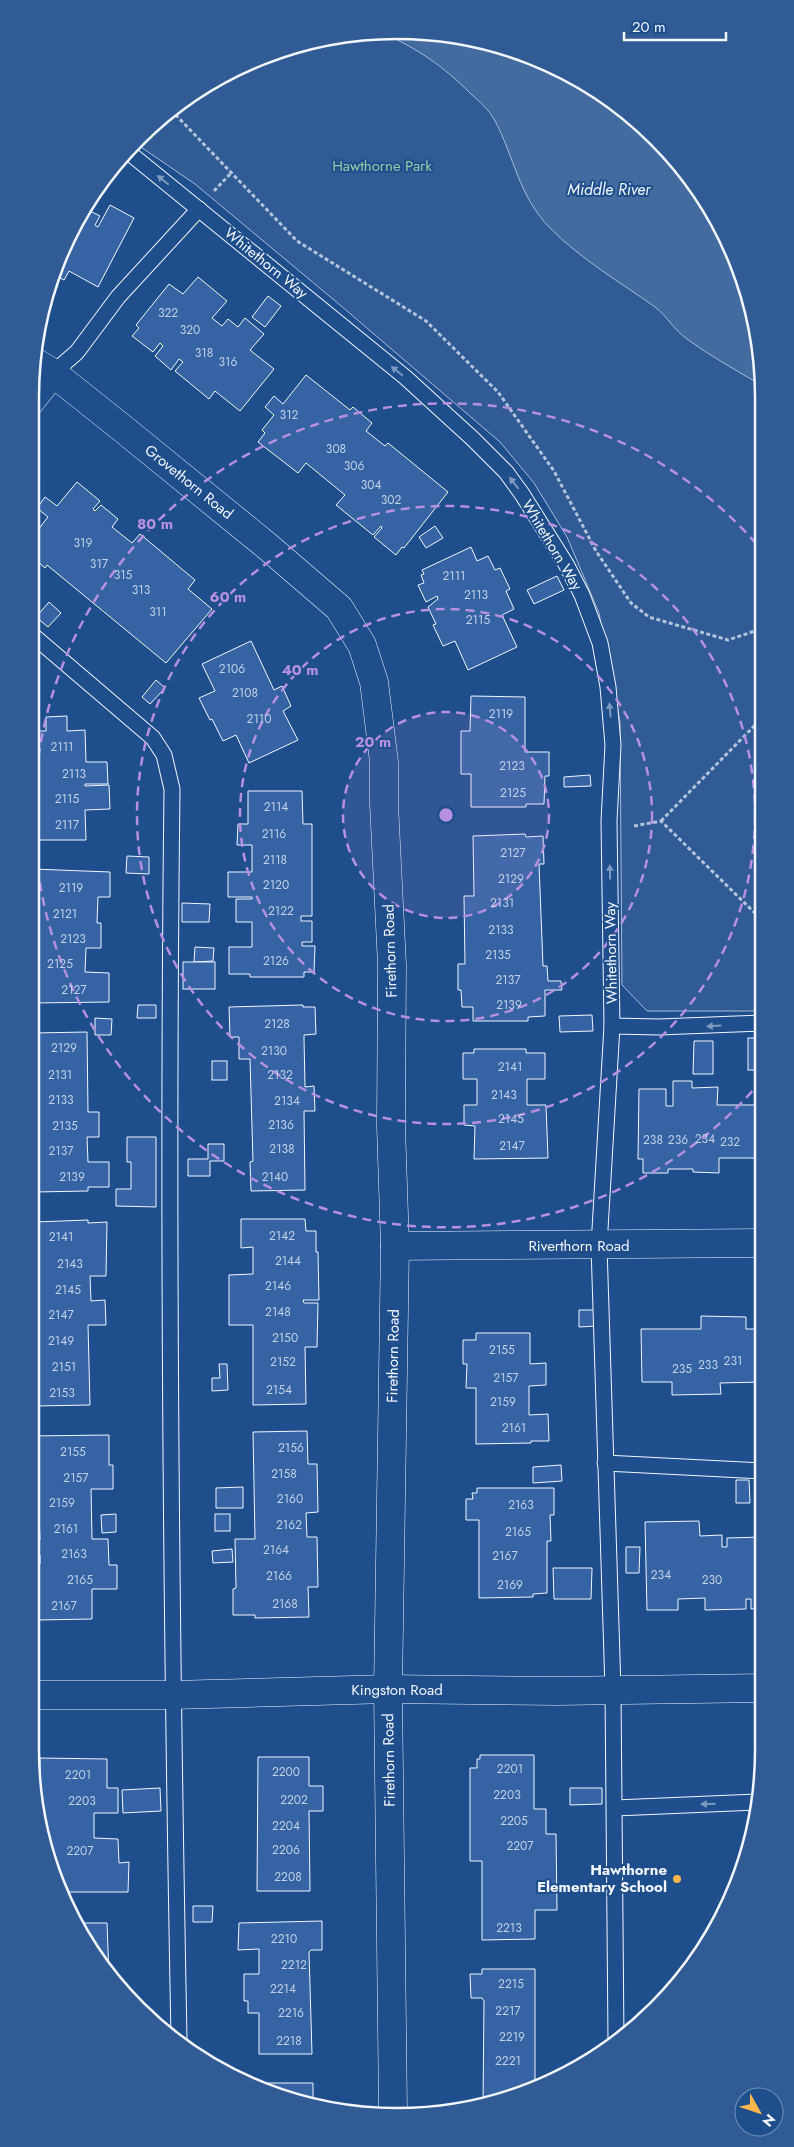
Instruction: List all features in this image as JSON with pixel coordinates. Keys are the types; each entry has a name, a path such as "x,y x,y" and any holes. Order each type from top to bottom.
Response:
{"street":[{"name":"Grovethorn Road","path":"44,367 267,546 339,608"},
{"name":"Firethorn Road","path":"339,608 362,645 374,682 384,762 384,804 392,965 391,1126 395,1246 388,1689 393,2108"},
{"name":"Riverthorn Road","path":"395,1246 599,1246 755,1243"},
{"name":"Kingston Road","path":"39,1695 388,1689 755,1688"}],"lane":[{"name":"Whitethorn Way","path":"133,156 404,377 473,439 506,472 522,494 566,564 582,595 600,643 608,687 613,745 609,831 612,1026 659,1028 755,1023"},
{"path":"44,367 77,352 118,297 199,209"},
{"path":"39,641 153,738 164,755 172,789 168,1065 172,1694 179,2034"},
{"path":"612,1026 599,1246 614,1689 616,2033"},
{"path":"605,1463 755,1471"},
{"path":"614,1808 751,1802"}],"path":[{"path":"176,115 297,241 426,321 498,392 554,471 596,552 631,603 649,617 728,640 755,631"},
{"path":"609,831 661,821 755,725"},
{"path":"661,821 755,913"}],"shaded area":[{"name":"Hawthorne Park","path":"374,40 432,41 750,339 755,397 755,1011 647,1011 622,985 620,722 599,613 567,537 534,483 500,442 195,184 141,147 161,128 198,99 260,66 304,51 350,42"}],"water":[{"name":"Middle River","path":"395,39 444,42 467,46 490,51 534,66 596,99 650,144 695,198 728,260 743,304 748,327 754,381 687,339 655,307 588,261 551,229 531,203 524,190 501,134 487,109 440,66"}],"building":[{"path":"110,205 134,218 98,287 69,271 64,280 60,278 66,260 91,211 100,216 95,225 98,227"},
{"path":"198,277 227,301 212,318 222,326 228,319 238,327 245,318 264,334 250,350 274,369 240,411 215,391 209,399 175,371 183,362 179,359 171,370 155,356 163,346 160,343 153,352 132,336 139,328 136,325 169,284 183,294"},
{"path":"268,296 281,306 265,327 252,317"},
{"path":"306,375 350,410 353,407 372,423 366,431 385,446 388,443 448,492 404,548 402,547 396,555 374,537 382,528 381,526 373,535 336,505 345,495 306,463 298,473 258,442 265,433 262,430 274,415 265,407 274,396 283,404"},
{"path":"77,482 100,501 93,509 95,511 101,505 118,519 112,527 132,543 140,534 195,580 188,589 212,609 166,663 47,565 45,568 39,563 39,528 48,517 39,510 39,505 45,497 57,506"},
{"path":"435,526 443,538 426,548 419,537"},
{"path":"471,547 477,561 488,556 495,570 500,568 510,589 506,591 514,609 502,615 517,647 468,670 455,641 443,646 433,625 436,624 428,607 438,599 437,596 426,602 418,585 424,583 421,575 424,574 422,570"},
{"path":"557,576 564,590 534,604 527,590"},
{"path":"49,602 61,613 48,627 39,620 39,614"},
{"path":"251,641 274,690 282,686 291,706 283,711 298,740 249,763 236,735 223,741 199,698 215,691 202,664"},
{"path":"156,680 165,688 150,704 142,697"},
{"path":"471,696 525,697 525,752 549,752 549,776 545,776 544,804 526,804 526,807 471,807 471,774 461,774 461,731 470,731"},
{"path":"67,716 67,731 85,730 86,762 107,762 108,784 85,784 85,786 109,785 110,809 85,810 86,840 39,840 39,731 46,731 46,717"},
{"path":"590,775 591,786 564,787 564,777"},
{"path":"248,791 302,791 303,824 312,824 312,916 301,916 301,921 312,921 312,942 302,942 302,946 315,946 314,972 304,972 304,977 250,977 250,974 229,974 229,947 252,947 252,922 236,922 236,899 252,899 252,897 228,897 228,872 252,872 252,845 237,845 238,824 248,824"},
{"path":"525,834 526,837 543,836 544,864 539,864 543,966 547,966 548,981 561,981 562,990 545,990 545,1016 528,1017 528,1021 473,1021 473,1007 462,1007 461,990 458,990 458,964 465,964 464,896 474,896 473,836"},
{"path":"127,856 149,857 149,874 126,873"},
{"path":"39,869 110,872 110,897 98,897 97,923 101,923 101,948 86,948 85,972 109,973 109,1002 39,1003"},
{"path":"182,903 210,904 209,922 182,922"},
{"path":"195,947 214,948 213,961 194,962"},
{"path":"183,962 215,962 215,989 183,989"},
{"path":"138,1005 156,1005 156,1018 137,1018"},
{"path":"303,1005 303,1007 315,1007 316,1034 304,1035 305,1087 314,1086 315,1111 304,1111 305,1190 251,1191 250,1162 253,1161 250,1059 239,1059 239,1037 230,1037 229,1007"},
{"path":"592,1015 593,1031 560,1032 559,1016"},
{"path":"95,1018 112,1019 111,1035 95,1035"},
{"path":"87,1032 88,1112 99,1112 99,1137 87,1137 88,1162 109,1162 109,1187 88,1187 88,1191 39,1192 39,1033"},
{"path":"748,1038 755,1038 755,1070 748,1070"},
{"path":"694,1041 713,1041 713,1074 693,1074"},
{"path":"474,1049 526,1049 526,1053 545,1053 545,1079 527,1079 527,1105 546,1105 548,1158 474,1159 475,1126 464,1125 464,1105 477,1105 477,1079 463,1079 463,1053 474,1053"},
{"path":"212,1061 227,1061 227,1080 212,1080"},
{"path":"673,1081 692,1081 692,1088 718,1087 717,1105 755,1105 755,1158 719,1158 719,1173 693,1172 693,1169 668,1169 668,1173 643,1173 643,1159 638,1159 639,1089 666,1089 666,1106 673,1106"},
{"path":"127,1137 156,1137 156,1207 116,1206 116,1189 131,1189 131,1162 127,1162"},
{"path":"208,1144 224,1144 224,1161 210,1161 210,1176 188,1176 188,1159 208,1159"},
{"path":"241,1219 305,1219 306,1231 316,1231 319,1300 303,1300 304,1303 318,1303 317,1347 305,1347 306,1404 253,1405 253,1325 229,1325 229,1275 253,1274 253,1247 241,1248"},
{"path":"88,1220 88,1223 107,1222 106,1276 90,1276 91,1301 105,1300 106,1325 88,1325 90,1405 39,1406 39,1222"},
{"path":"579,1310 595,1310 596,1326 579,1327"},
{"path":"701,1316 746,1317 746,1329 755,1329 755,1382 720,1383 721,1394 672,1395 672,1382 642,1382 641,1329 701,1329"},
{"path":"476,1333 530,1333 530,1364 546,1363 546,1385 529,1386 529,1415 548,1414 549,1441 476,1444 476,1388 466,1388 467,1364 463,1364 463,1340 476,1340"},
{"path":"219,1364 227,1364 228,1390 212,1391 212,1378 220,1378"},
{"path":"307,1431 308,1464 317,1464 318,1512 306,1513 307,1537 317,1537 318,1587 308,1587 309,1617 255,1618 255,1615 233,1615 233,1589 236,1588 235,1539 255,1539 253,1432"},
{"path":"109,1435 109,1465 113,1465 113,1489 91,1489 92,1539 108,1539 109,1565 117,1565 117,1589 92,1589 92,1619 39,1620 39,1436"},
{"path":"561,1465 562,1481 533,1483 533,1467"},
{"path":"736,1480 749,1480 750,1503 736,1503"},
{"path":"243,1487 243,1508 216,1508 216,1488"},
{"path":"477,1488 554,1488 554,1515 550,1515 551,1541 547,1541 547,1593 533,1594 533,1597 479,1598 479,1520 466,1520 466,1499 473,1499 472,1493 477,1493"},
{"path":"116,1514 116,1532 102,1533 101,1515"},
{"path":"215,1514 230,1514 230,1531 215,1531"},
{"path":"699,1521 700,1536 722,1535 722,1547 727,1547 727,1538 755,1537 755,1609 751,1609 751,1599 746,1599 746,1609 705,1610 705,1598 678,1599 678,1610 647,1610 645,1522"},
{"path":"626,1547 640,1547 639,1573 626,1573"},
{"path":"232,1549 233,1562 213,1563 212,1551"},
{"path":"553,1568 592,1568 591,1599 554,1599"},
{"path":"480,1755 534,1755 534,1809 546,1809 546,1834 556,1834 557,1910 535,1910 535,1939 482,1940 482,1861 470,1861 470,1768 477,1768 477,1759 480,1759"},
{"path":"258,1757 309,1757 309,1786 323,1786 323,1811 309,1811 310,1891 257,1891"},
{"path":"40,1758 107,1759 107,1788 118,1788 118,1813 94,1813 94,1838 118,1839 119,1863 129,1862 128,1892 68,1892 51,1843 42,1797"},
{"path":"160,1788 161,1811 123,1813 122,1790"},
{"path":"570,1788 602,1788 602,1804 570,1805"},
{"path":"193,1906 213,1906 212,1922 193,1922"},
{"path":"322,1921 322,1950 311,1950 309,1952 312,2054 259,2054 259,2013 248,2013 248,2001 244,2001 244,1974 259,1974 259,1949 238,1950 239,1923"},
{"path":"84,1923 107,1923 108,1962"},
{"path":"482,1969 535,1969 535,2081 483,2098 484,2001 482,1998 471,1998 470,1974 482,1974"},
{"path":"266,2083 313,2083 313,2098"}],"place":[{"name":"Hawthorne Elementary School","path":"677,1879"}]}
